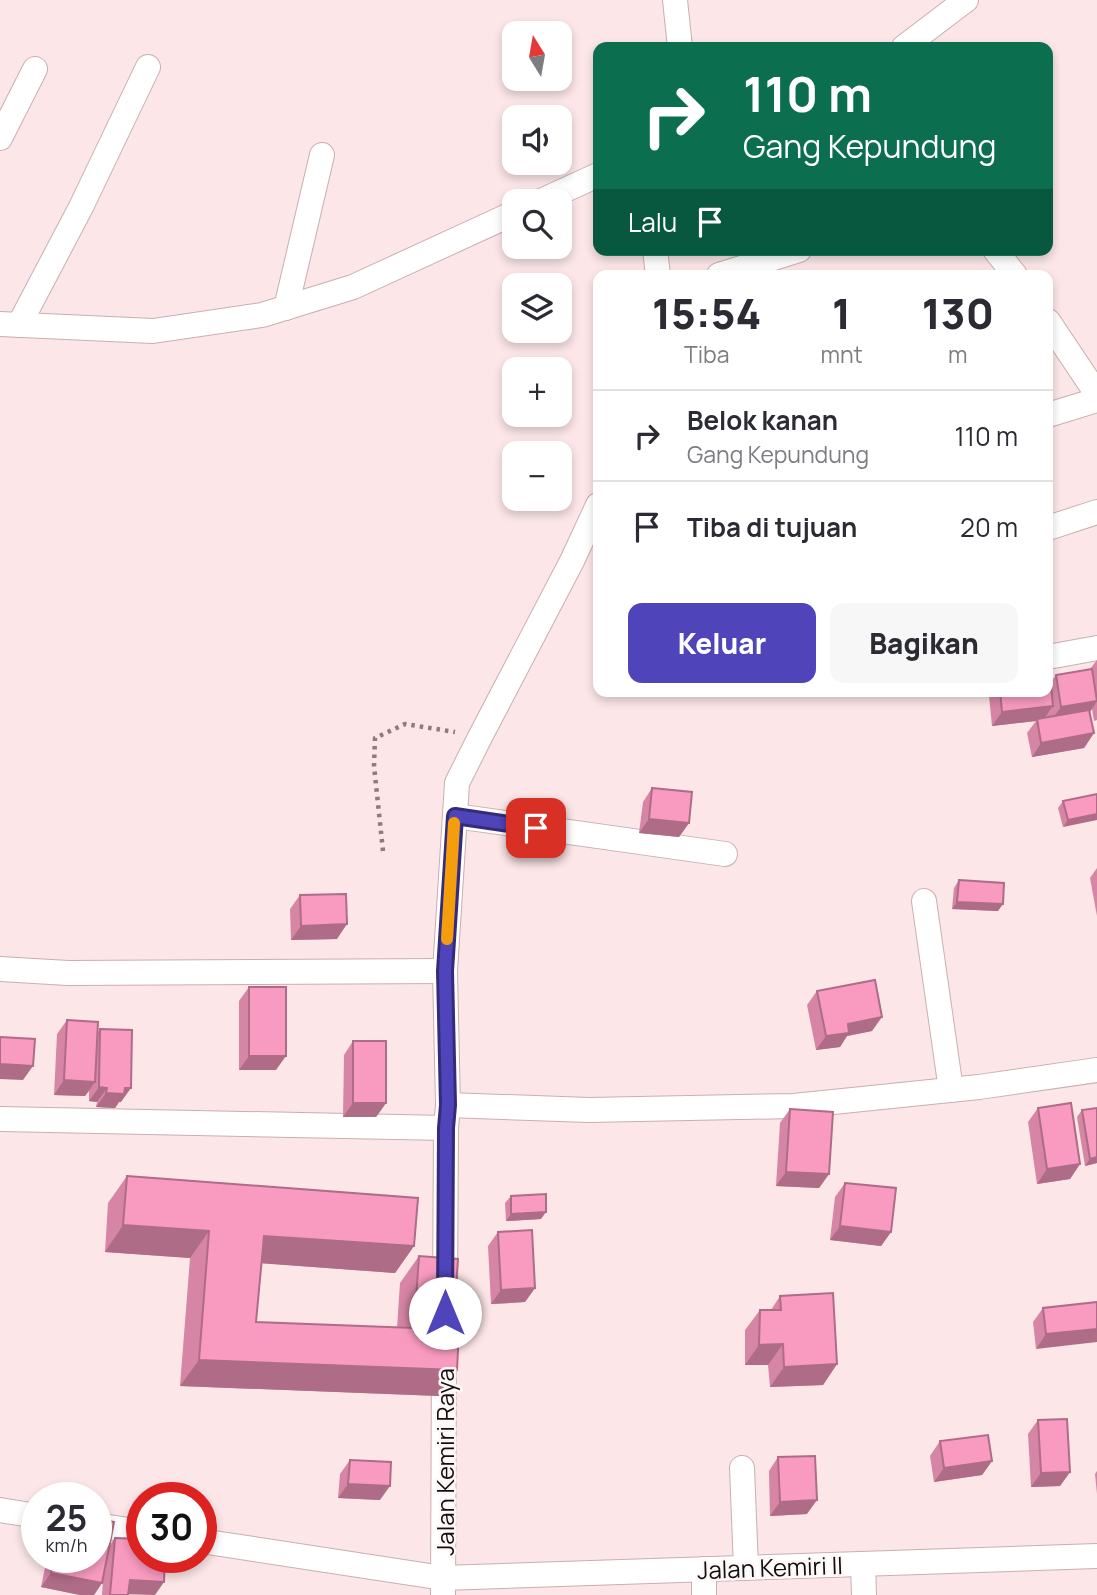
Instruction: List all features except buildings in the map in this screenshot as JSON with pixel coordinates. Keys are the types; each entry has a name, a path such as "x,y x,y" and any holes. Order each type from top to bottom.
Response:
{"street":[{"path":"675,0 679,42"},
{"path":"911,42 966,0"},
{"path":"148,68 82,207 9,324 153,331 262,315 353,287 502,219"},
{"path":"0,138 35,69"},
{"path":"286,308 322,156"},
{"path":"567,189 593,177"},
{"path":"735,270 780,256"},
{"path":"1000,256 1011,270"},
{"path":"1053,328 1097,394"},
{"path":"1053,413 1097,400"},
{"path":"1053,526 1097,512"},
{"path":"480,737 593,516"},
{"path":"1053,656 1097,649"},
{"name":"Jalan Kemiri Raya","path":"443,1586 447,1116 445,971 457,783 480,737"},
{"path":"455,816 725,854"},
{"path":"924,901 951,1090"},
{"path":"0,969 68,973 445,971"},
{"path":"0,1119 447,1116 794,1106 951,1090 1097,1070"},
{"path":"742,1468 746,1568"},
{"path":"0,1510 21,1513"},
{"name":"Jalan Kemiri II","path":"217,1544 443,1586 704,1569 1097,1556"},
{"path":"863,1564 864,1595"},
{"path":"704,1569 704,1595"}],"path":[{"path":"383,851 374,766 375,738 405,724 480,737"}],"slow traffic":[{"path":"447,939 454,823"}],"route":[{"path":"445,1313 448,1105 445,971 455,816 536,828"}]}
